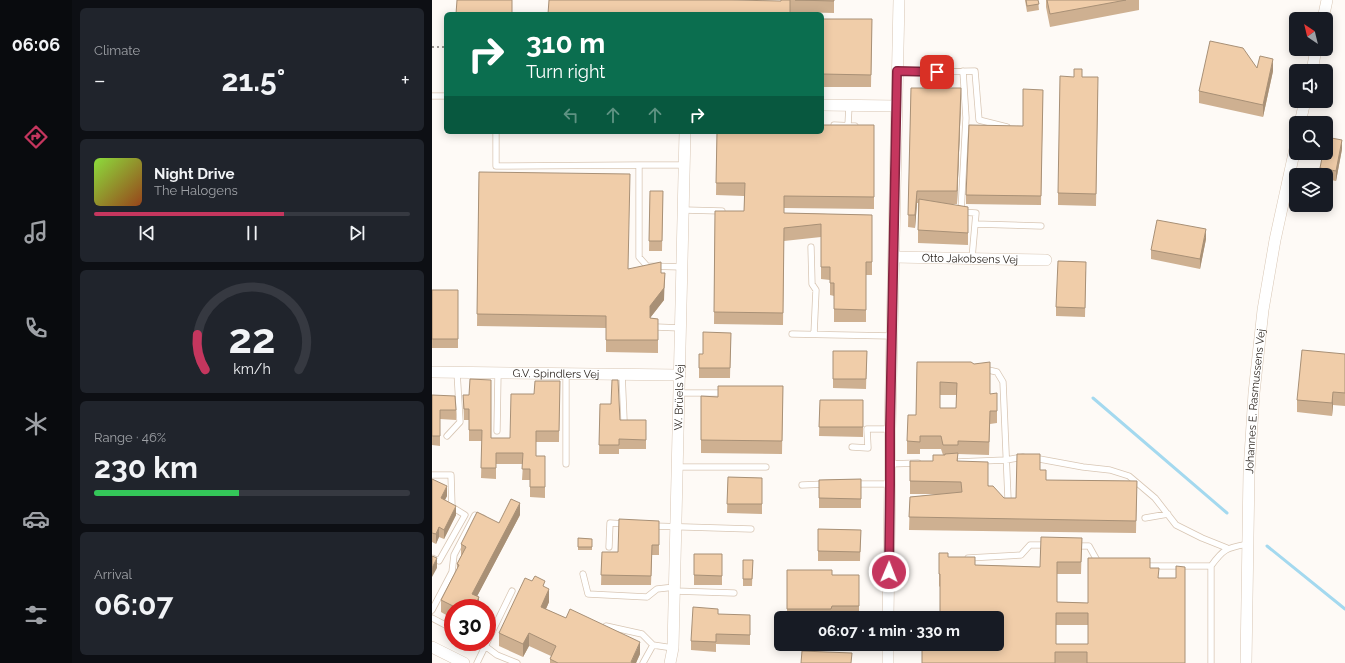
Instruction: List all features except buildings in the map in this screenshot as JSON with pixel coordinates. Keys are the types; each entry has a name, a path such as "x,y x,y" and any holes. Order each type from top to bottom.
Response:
{"street":[{"path":"888,611 889,464 899,0"},
{"path":"1324,12 1327,0"},
{"path":"824,105 896,106"},
{"name":"W. Brüels Vej","path":"670,663 674,648 686,134"},
{"name":"Johannes E. Rasmussens Vej","path":"1246,663 1249,472 1254,392 1263,310 1275,240 1292,160"},
{"name":"Otto Jakobsens Vej","path":"894,257 1046,260"},
{"name":"G.V. Spindlers Vej","path":"432,372 680,375"},
{"path":"432,647 460,662"},
{"path":"888,651 888,663"}],"lane":[{"path":"897,71 975,71 979,120 1010,128"},
{"path":"963,71 966,118 961,212 976,213 972,258"},
{"path":"432,96 444,96"},
{"path":"848,125 849,106"},
{"path":"834,125 861,126"},
{"path":"496,134 496,166 684,165"},
{"path":"639,165 639,257 647,266 683,267"},
{"path":"684,210 730,212"},
{"path":"975,224 1041,226"},
{"path":"811,247 812,284 816,290 814,334"},
{"path":"656,327 682,328"},
{"path":"792,334 892,336"},
{"path":"978,370 983,369 997,372 1003,382 1008,499"},
{"path":"447,436 460,422 457,372"},
{"path":"497,431 498,372"},
{"path":"566,373 566,464"},
{"path":"622,374 624,420"},
{"path":"680,393 735,393"},
{"path":"852,448 868,448 867,429 890,429"},
{"path":"951,462 1006,460 1028,456 1083,467 1110,470 1129,476 1155,498 1176,525 1227,548"},
{"path":"889,464 924,463"},
{"path":"678,467 766,467"},
{"path":"432,475 451,475 452,507 464,515 440,561 432,558"},
{"path":"802,485 832,484"},
{"path":"846,484 890,484"},
{"path":"1145,518 1168,514"},
{"path":"432,610 452,572 454,555 476,515 487,520"},
{"path":"609,546 610,523 632,524"},
{"path":"647,525 751,529"},
{"path":"1211,663 1210,566 1227,548 1248,544"},
{"path":"965,558 1021,555 1030,545 1052,546"},
{"path":"1067,546 1089,546 1099,564 1106,565"},
{"path":"1133,566 1210,566"},
{"path":"583,574 588,594 647,597 657,589 734,593"},
{"path":"496,624 512,591"},
{"path":"432,618 444,624"},
{"path":"606,626 642,634 653,645 674,648"},
{"path":"643,663 653,645"},
{"path":"477,663 483,651"},
{"path":"492,651 497,655 517,663"}],"path":[{"path":"432,47 444,47"}],"waterway":[{"path":"1093,398 1227,513"},
{"path":"1267,546 1345,609"}],"route":[{"path":"889,572 889,464 897,71 937,72"}]}
